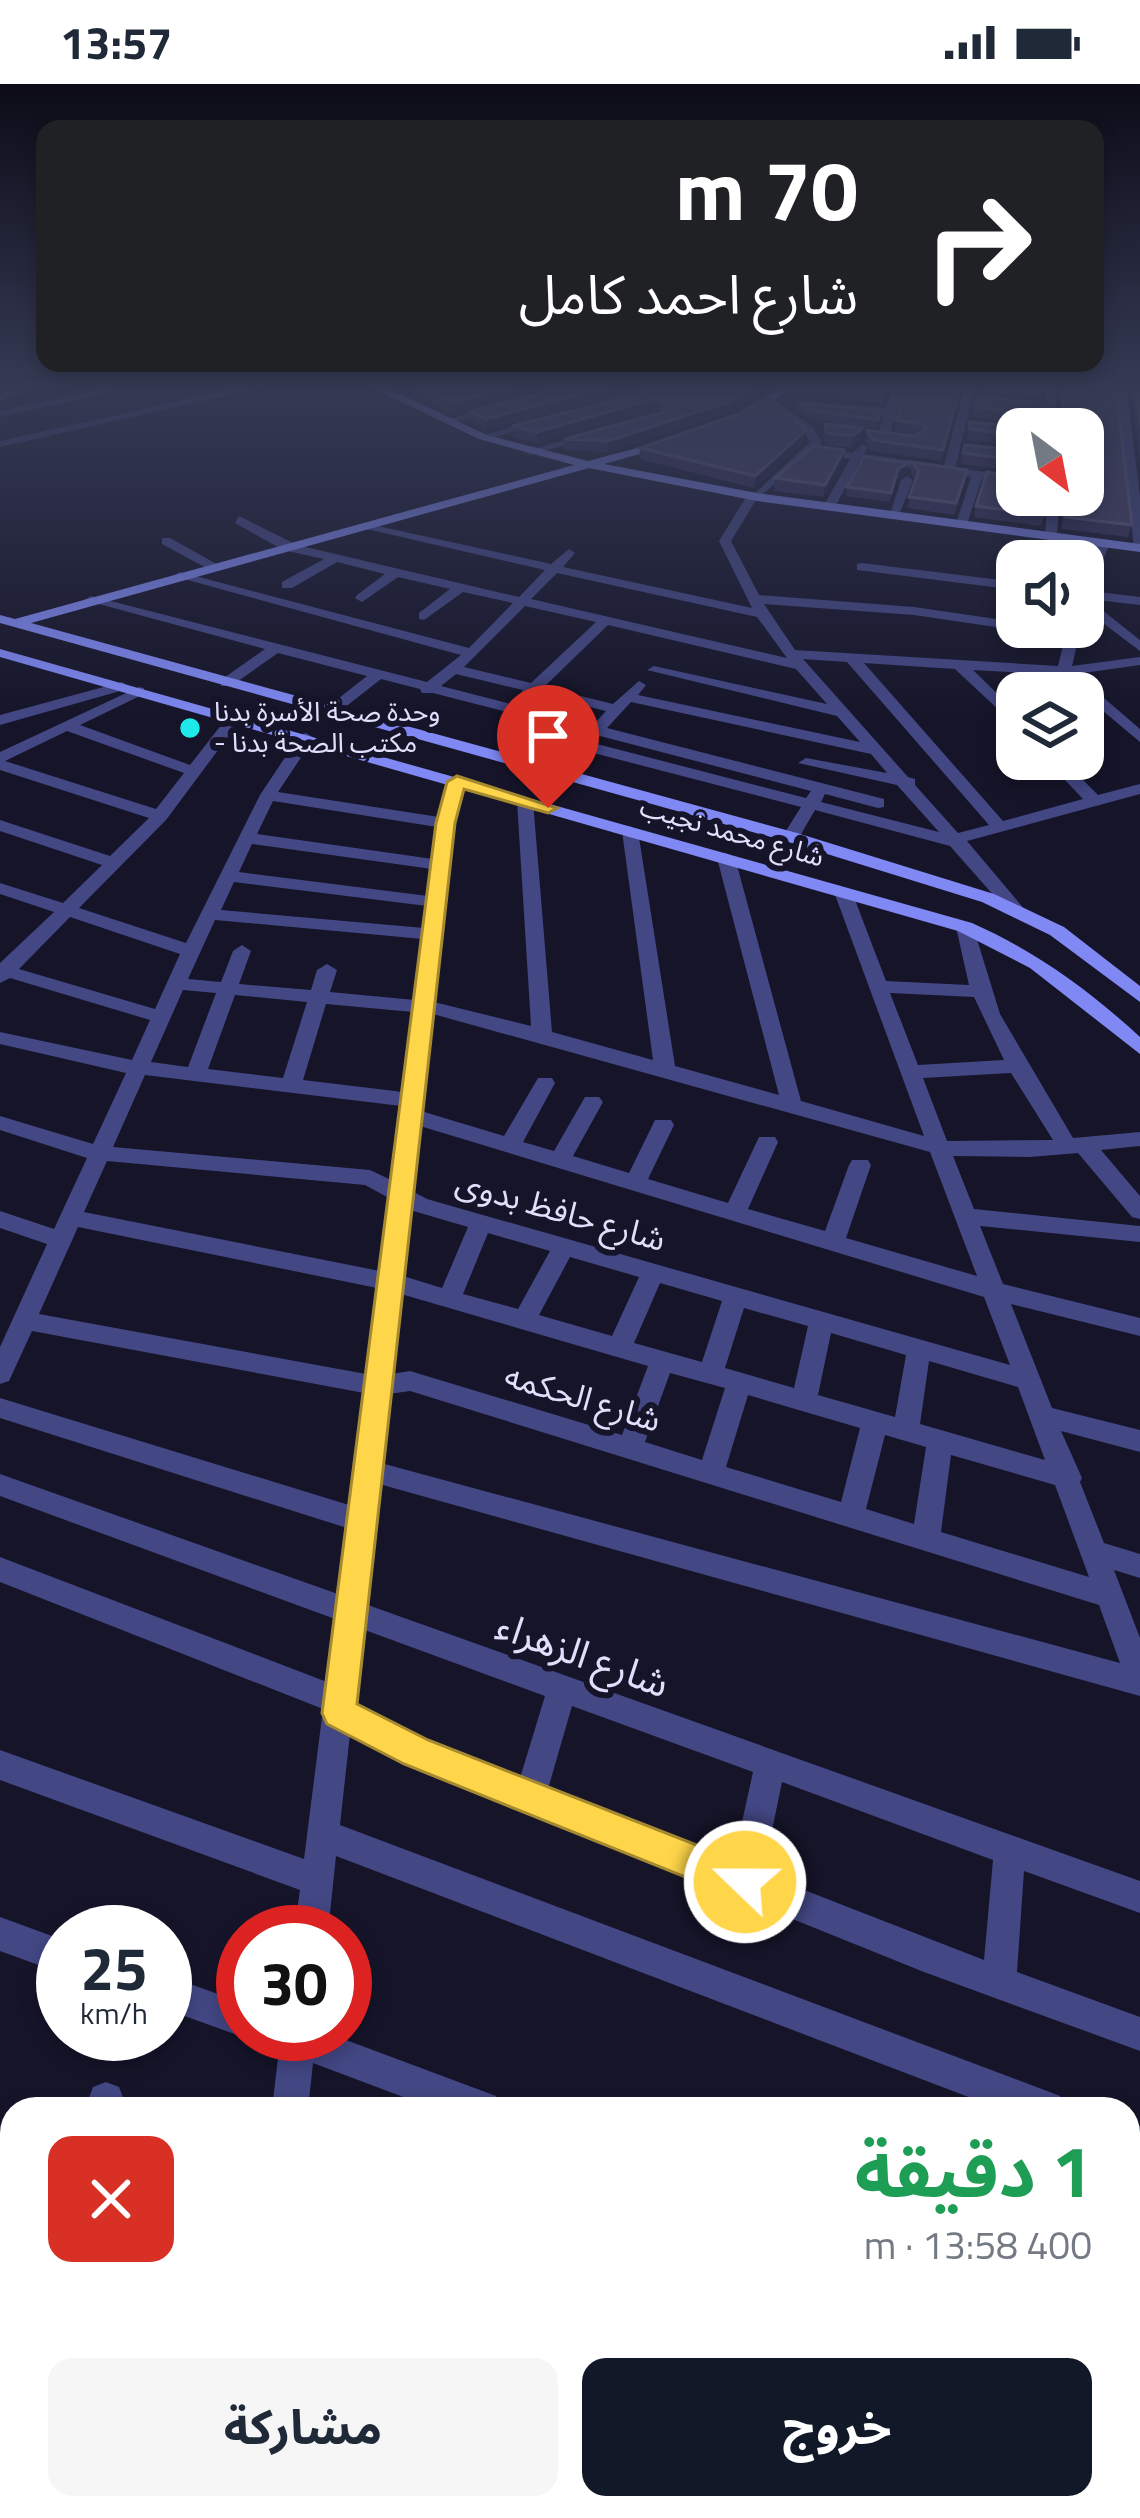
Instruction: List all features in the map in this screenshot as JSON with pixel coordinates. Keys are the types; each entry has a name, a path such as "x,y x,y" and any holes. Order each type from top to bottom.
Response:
{"main road":[{"path":"8,621 473,497"},
{"path":"754,497 1081,540"},
{"path":"1104,543 1140,548"},
{"name":"شارع محمد نجيب","path":"8,621 791,838 1017,910 1057,931 1140,996"},
{"name":"شارع محمد نجيب","path":"0,653 965,927 1037,961 1072,984 1140,1048"},
{"path":"235,686 220,699 236,718 274,712 278,698"}],"street":[{"path":"754,497 725,541 759,607 796,660 909,782 1017,910"},
{"path":"830,507 836,497"},
{"path":"893,515 900,497"},
{"path":"962,524 971,497"},
{"path":"1139,497 1140,548"},
{"path":"1051,536 1052,516"},
{"path":"238,520 289,547 393,574 682,640 796,660 851,657 1064,670 1140,661"},
{"path":"364,526 552,569 759,607 880,608 996,623"},
{"path":"166,541 215,567"},
{"path":"427,689 472,653 569,553"},
{"path":"287,585 334,559"},
{"path":"862,567 996,583"},
{"path":"362,598 393,574"},
{"path":"180,576 472,653"},
{"path":"424,616 458,589"},
{"path":"1104,598 1140,601"},
{"path":"92,600 427,689 706,755 960,841 1140,789"},
{"path":"1104,615 1140,647"},
{"path":"515,707 604,622"},
{"path":"556,773 682,640"},
{"path":"1064,670 1070,648"},
{"path":"235,686 274,649"},
{"path":"851,657 1000,827"},
{"path":"959,664 996,701"},
{"path":"454,669 534,689 880,752"},
{"path":"654,670 842,712"},
{"path":"1064,670 1140,736"},
{"path":"331,712 376,676"},
{"path":"0,720 130,688"},
{"path":"0,762 130,688"},
{"path":"2,972 116,865 236,718"},
{"path":"67,726 195,772"},
{"path":"3,1361 246,838 268,795 307,738"},
{"path":"583,745 695,773 878,803"},
{"path":"673,805 706,755"},
{"path":"0,762 160,816"},
{"path":"806,763 909,782"},
{"path":"791,838 832,768"},
{"path":"1074,780 1095,802"},
{"path":"315,1905 446,823 457,782"},
{"path":"268,795 446,823"},
{"path":"525,801 542,1035"},
{"path":"0,825 116,865"},
{"path":"630,831 665,1070"},
{"path":"246,838 441,865"},
{"path":"725,859 791,1106"},
{"path":"228,876 436,902"},
{"path":"0,888 191,951"},
{"path":"843,892 992,1290 1070,1478 1140,1679"},
{"path":"209,914 433,934"},
{"path":"965,927 968,961 1019,1066 1075,1145 1140,1211"},
{"path":"196,1074 242,951"},
{"path":"291,1085 327,970"},
{"path":"2,972 161,1017"},
{"path":"177,984 449,1009 941,1148 1008,1151 1140,1139"},
{"path":"878,986 981,992"},
{"path":"0,1037 138,1067 291,1085 411,1107 511,1145 734,1213 992,1290 1140,1327"},
{"path":"911,1072 1019,1066"},
{"path":"511,1145 545,1083"},
{"path":"560,1160 592,1102"},
{"name":"شارع حافظ بدوى","path":"0,1123 96,1153 370,1178 401,1196 482,1221 1031,1381"},
{"path":"635,1183 663,1125"},
{"path":"734,1213 767,1142"},
{"path":"832,1242 860,1165"},
{"path":"967,1216 1140,1234"},
{"path":"0,1219 391,1282 1070,1478"},
{"path":"449,1299 482,1221"},
{"path":"524,1321 565,1245"},
{"path":"619,1348 654,1271"},
{"path":"710,1375 736,1295"},
{"name":"شارع الحكمه","path":"24,1320 378,1386 410,1382 1110,1596"},
{"path":"805,1402 821,1320"},
{"path":"906,1432 919,1348"},
{"path":"630,1449 662,1361"},
{"path":"711,1474 739,1383"},
{"path":"0,1408 362,1521"},
{"path":"1045,1418 1140,1442"},
{"path":"851,1516 875,1423"},
{"path":"926,1539 940,1442"},
{"path":"368,1470 1140,1679"},
{"name":"شارع الزهراء","path":"0,1485 1140,1897"},
{"path":"1094,1552 1140,1566"},
{"path":"0,1569 340,1707 416,1752 1140,2034"},
{"path":"530,1796 562,1688"},
{"path":"745,1882 770,1763"},
{"path":"0,1765 318,1880"},
{"path":"324,1835 1015,2097"},
{"path":"999,1982 1010,1849"},
{"path":"0,1934 36,1947"},
{"path":"290,2097 292,2061"},
{"path":"358,2061 452,2097"}],"building":[{"path":"909,497 958,497 956,503"},
{"path":"979,497 996,497 996,509 976,506"},
{"path":"1104,497 1129,497 1132,525 1065,516 1104,516"}],"place":[{"name":"وحدة صحة الأسرة بدنا - مكتب الصحة بدنا","path":"190,728"}],"route":[{"path":"548,808 457,782 446,823 339,1713 416,1752 745,1882"}]}
